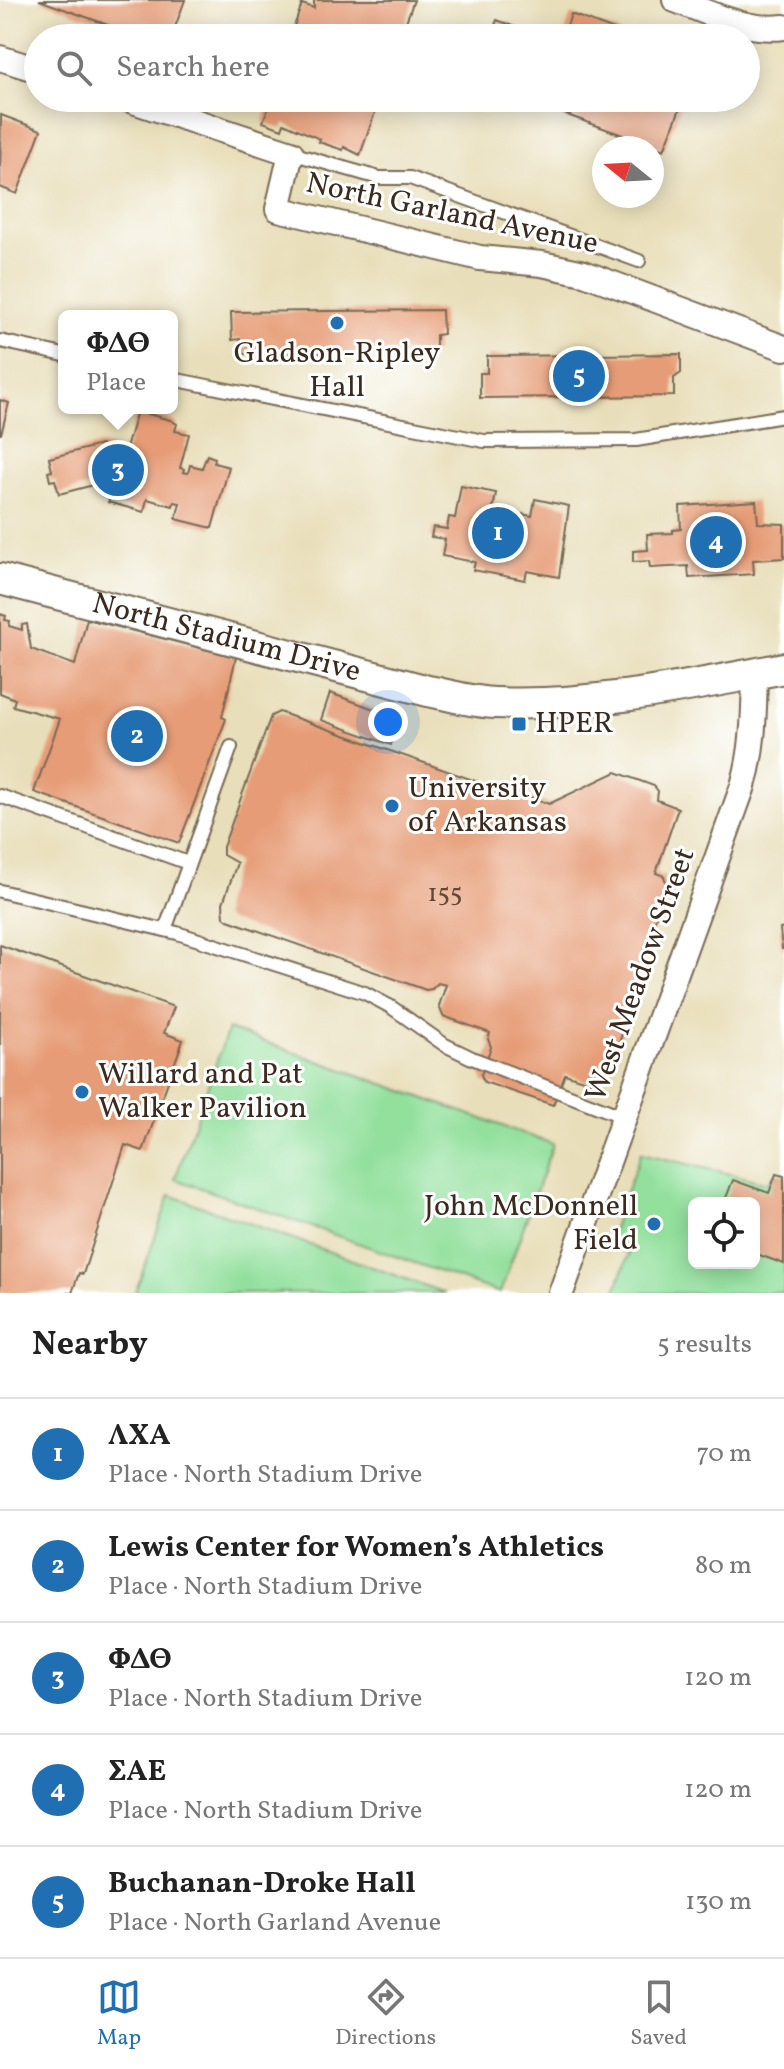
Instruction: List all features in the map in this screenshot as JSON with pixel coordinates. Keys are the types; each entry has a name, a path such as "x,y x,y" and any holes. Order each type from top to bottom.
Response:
{"street":[{"path":"675,0 742,24"},
{"path":"760,28 784,27"},
{"path":"0,58 24,66"},
{"name":"North Garland Avenue","path":"167,112 291,153 278,209 480,258 542,264 584,273 784,348"},
{"name":"North Stadium Drive","path":"0,579 428,691 493,703 568,701 664,690 769,671"},
{"name":"West Meadow Street","path":"561,1293 743,786 769,671"}],"lane":[{"path":"291,153 379,178 410,178 639,261"},
{"path":"0,341 58,354"},
{"path":"178,380 484,441 636,440 784,416"},
{"path":"165,930 231,747"},
{"path":"0,796 188,863"},
{"path":"0,891 234,949 365,993 391,1007 445,1045 472,1058 624,1117"}],"green space":[{"path":"228,1029 553,1144 500,1293 175,1179"},
{"name":"John McDonnell Field","path":"641,1153 768,1183 776,1174 784,1176 784,1293 615,1293 629,1253 607,1244"},
{"path":"170,1195 445,1293 135,1293"}],"building":[{"path":"39,0 185,0 176,24 105,24"},
{"path":"314,0 414,0 405,24 295,24 302,4 314,8"},
{"path":"571,14 598,24 568,24"},
{"path":"267,112 375,112 360,155 344,147 343,150 319,142 320,139 284,123 282,129 263,122"},
{"path":"559,112 679,112 664,150 664,136 625,136"},
{"path":"1,115 41,130 17,194 0,187"},
{"name":"Gladson-Ripley Hall","path":"442,310 443,334 436,335 436,352 241,354 240,339 232,340 231,312"},
{"path":"681,354 681,373 674,378 674,396 480,398 480,373 487,373 487,356"},
{"path":"0,400 9,403 1,434 0,434"},
{"path":"136,414 148,414 170,420 177,424 175,431 189,434 180,468 184,469 183,472 188,473 190,465 202,468 207,455 215,458 214,463 229,467 212,528 176,519 180,503 174,502 173,506 147,499 144,512 108,502 115,489 97,484 59,494 55,480 50,481 48,472 52,471 49,458 100,445 125,452"},
{"path":"461,486 496,493 493,509 532,516 535,499 569,506 559,577 527,571 525,580 473,570 475,562 442,556 445,539 431,537 433,527 447,529 449,517 455,518"},
{"path":"756,501 758,523 784,524 784,558 753,560 754,574 689,578 688,566 650,568 649,561 633,562 633,551 648,550 647,534 673,533 673,530 681,529 680,506"},
{"path":"0,614 10,621 9,626 22,630 22,625 27,624 31,649 75,665 87,619 236,657 222,717 226,719 179,843 34,792 60,719 13,706 15,699 0,693"},
{"path":"330,693 399,718 391,745 321,720"},
{"path":"279,712 476,781 481,786 481,794 486,796 488,790 498,786 549,804 616,772 654,786 658,791 657,800 678,808 656,873 664,876 667,886 622,1014 628,1017 608,1074 605,1073 595,1084 565,1074 553,1105 484,1082 481,1075 491,1047 488,1039 490,1033 443,1016 439,1006 446,985 438,983 426,990 224,917 223,903 237,863 223,855 223,847 271,716"},
{"path":"784,928 784,949 782,949 780,929"},
{"name":"Willard and Pat Walker Pavilion","path":"0,945 174,1007 164,1033 183,1040 143,1151 125,1145 83,1274 79,1273 72,1293 0,1293"},
{"path":"776,1174 784,1176 784,1264 760,1255 760,1197 726,1197 733,1180 769,1193"}],"place":[{"name":"Gladson-Ripley Hall","path":"337,323"},
{"name":"Buchanan-Droke Hall","path":"579,376"},
{"name":"ΦΔΘ","path":"118,470"},
{"name":"ΛΧΑ","path":"498,533"},
{"name":"ΣΑΕ","path":"716,542"},
{"name":"HPER","path":"519,724"},
{"name":"Lewis Center for Women’s Athletics","path":"137,736"},
{"name":"University of Arkansas","path":"392,806"},
{"name":"Willard and Pat Walker Pavilion","path":"82,1092"},
{"name":"John McDonnell Field","path":"654,1224"}]}
